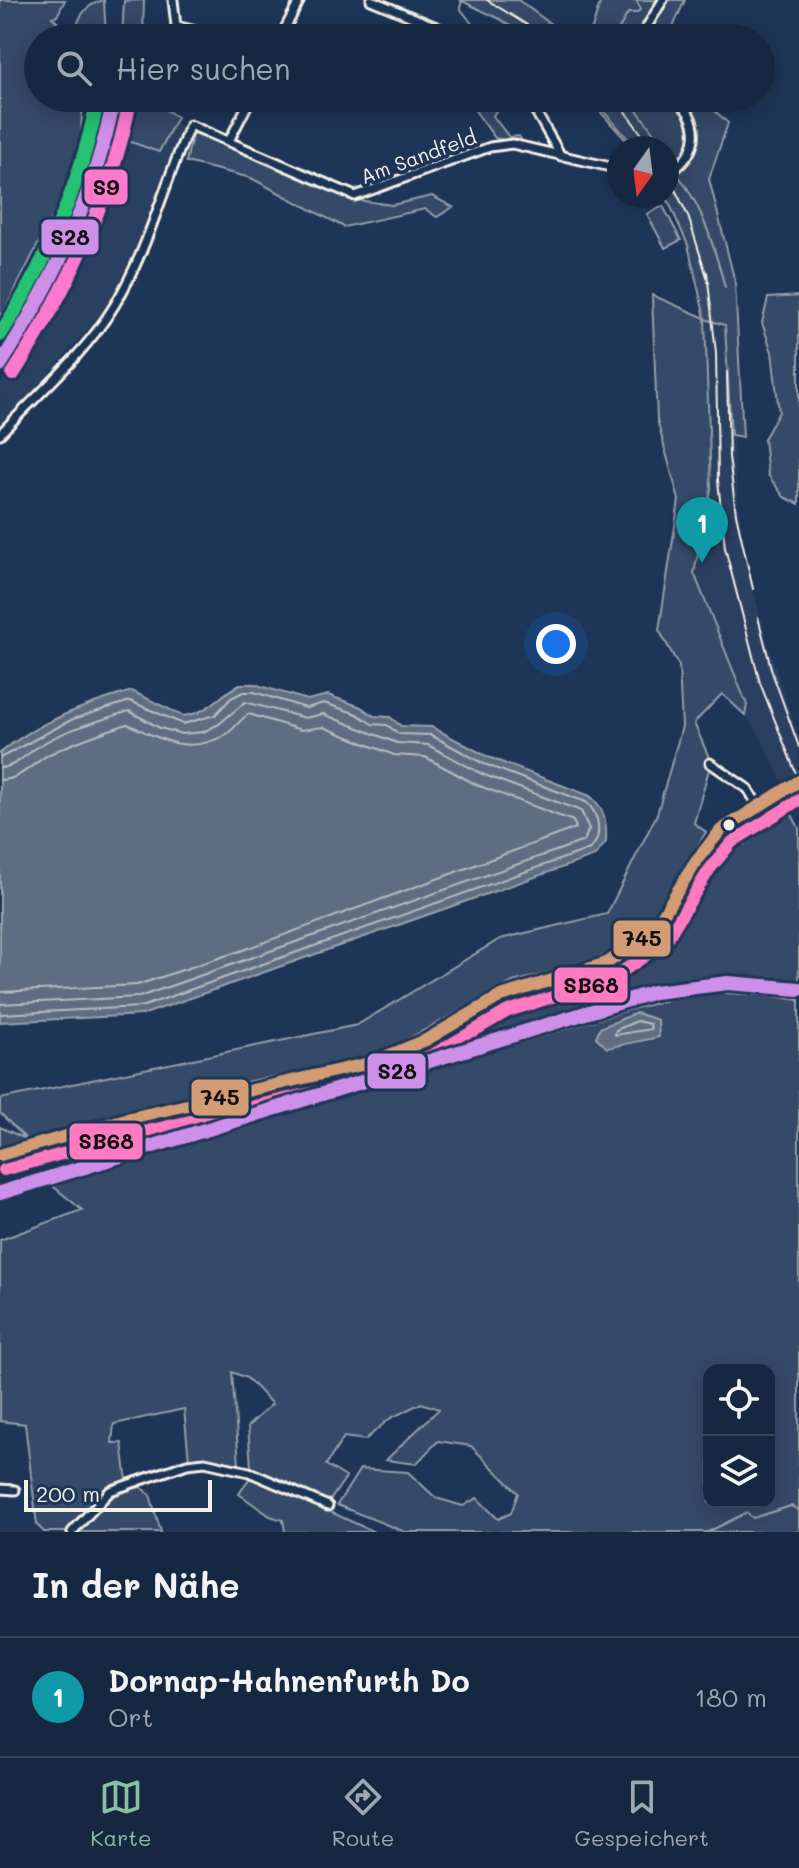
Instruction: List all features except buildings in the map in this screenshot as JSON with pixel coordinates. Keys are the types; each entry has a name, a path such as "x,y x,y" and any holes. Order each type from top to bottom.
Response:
{"main road":[{"path":"0,1155 140,1115 370,1063 426,1040 501,996 607,963 653,931 704,849 721,830 774,796"}],"street":[{"path":"173,0 176,24"},
{"path":"287,24 300,0"},
{"path":"371,0 429,24"},
{"path":"648,24 663,0"},
{"path":"229,141 244,112"},
{"path":"536,112 561,156"},
{"path":"679,165 695,129 690,112"},
{"name":"Am Sandfeld","path":"0,434 78,351 114,306 151,226 190,125 355,196 490,147 512,144 607,166"},
{"path":"710,763 748,789 758,806"},
{"path":"72,1532 110,1491 187,1464 205,1462 249,1472 328,1506"},
{"path":"0,1489 15,1490"}],"shaded area":[{"path":"0,0 65,0 57,16 52,17 59,24 24,24 24,112 82,112 79,163 0,320"},
{"path":"104,0 105,24 77,24 91,5"},
{"path":"144,0 143,24 123,24 124,1"},
{"path":"460,0 518,0 551,24 507,24"},
{"path":"601,0 661,0 646,24 593,24"},
{"path":"667,0 685,0 674,24 652,24"},
{"path":"102,112 114,112 102,169 70,260 0,369 0,351 71,224 90,167"},
{"path":"114,112 169,112 177,117 159,152 109,134"},
{"path":"476,112 495,112 493,116 509,137 519,136 524,144 495,138"},
{"path":"604,112 686,112 697,131 698,120 691,112 716,112 728,123 709,179 735,282 743,437 731,435 725,325 705,319 711,489 694,573 747,705 745,715 722,694 694,723 711,762 694,823 706,832 656,916 621,949 573,967 513,982 384,1052 345,1063 235,1084 0,1150 0,1127 26,1139 0,1113 0,1099 357,1025 500,939 607,914 657,814 682,727 679,666 659,630 679,500 657,420 652,295 705,318 688,245 671,208 679,208 679,136 625,136"},
{"path":"174,123 183,127 149,218 109,305 0,430 0,384 64,287 125,140 159,151"},
{"path":"193,132 350,199 392,205 432,196 453,207 437,217 425,209 344,227 251,178 186,162"},
{"path":"664,208 681,240 665,248 647,214"},
{"path":"799,296 799,504 784,497 768,475 764,439 779,412 772,352 762,323 768,298"},
{"path":"705,319 725,325 740,528 763,630 799,738 799,817 759,734 745,715 721,692 669,658 673,652 724,687 749,709 694,573 711,489"},
{"path":"783,798 799,828 799,983 729,976 645,988 402,1063 519,1002 588,982 628,965 671,931 717,858 741,834 745,844 768,806"},
{"path":"729,976 799,983 799,999 727,991 699,992 662,1000 0,1198 0,1184 46,1169 49,1175 645,988"},
{"path":"699,992 799,1000 799,1532 405,1532 337,1505 360,1469 408,1472 436,1498 463,1506 477,1498 498,1519 511,1513 518,1493 471,1446 438,1441 416,1464 386,1460 439,1409 421,1403 389,1419 365,1440 344,1437 326,1465 346,1477 331,1499 324,1500 251,1467 248,1426 272,1404 247,1378 232,1372 239,1464 189,1460 184,1409 114,1424 112,1443 122,1443 127,1481 102,1492 68,1532 44,1532 37,1525 25,1424 0,1421 0,1240 82,1210 49,1183 632,1009"},
{"path":"257,1478 374,1532 285,1532 283,1520 270,1516 239,1494 249,1479"},
{"path":"141,1487 150,1495 161,1532 77,1532 113,1497"}],"water":[{"path":"240,684 254,684 307,700 328,695 361,707 374,716 390,717 401,726 432,727 488,757 590,796 604,816 606,842 595,856 142,1015 0,1022 0,753 30,732 63,715 132,691 183,716 207,708"},
{"path":"636,1013 658,1020 659,1037 607,1048 596,1037 600,1028"}],"waterway":[{"path":"462,0 460,8 472,24"},
{"path":"622,24 628,13 641,9 636,0"},
{"path":"601,112 622,136"},
{"path":"638,112 660,141 680,156"},
{"path":"679,176 702,216 725,287"},
{"path":"708,1532 746,1513 753,1518 791,1506 799,1510"}],"tunnel":[{"path":"774,796 799,781"}],"railway":[{"path":"487,0 526,24"},
{"path":"625,112 643,136"},
{"path":"679,198 709,283"},
{"path":"707,272 716,353 718,480 725,548 760,683 799,781"},
{"path":"727,372 729,457 736,514 753,589"},
{"path":"758,617 772,672 799,747"}],"transit line":[{"path":"0,335 33,279 60,221 82,161 95,112"},
{"name":"S28","path":"0,365 38,302 70,237 96,169 111,112"},
{"name":"S9","path":"13,374 52,309 85,243 111,174 127,112"},
{"name":"745","path":"0,1155 126,1119 370,1063 426,1040 501,996 607,963 653,931 696,861 721,830 799,781"},
{"name":"SB68","path":"4,1170 130,1135 375,1078 434,1054 508,1011 613,978 665,942 709,870 732,842 799,800"},
{"name":"S28","path":"0,1193 654,992 728,983 799,989"}],"place":[{"name":"Dornap-Hahnenfurth Do","path":"702,563"}]}
